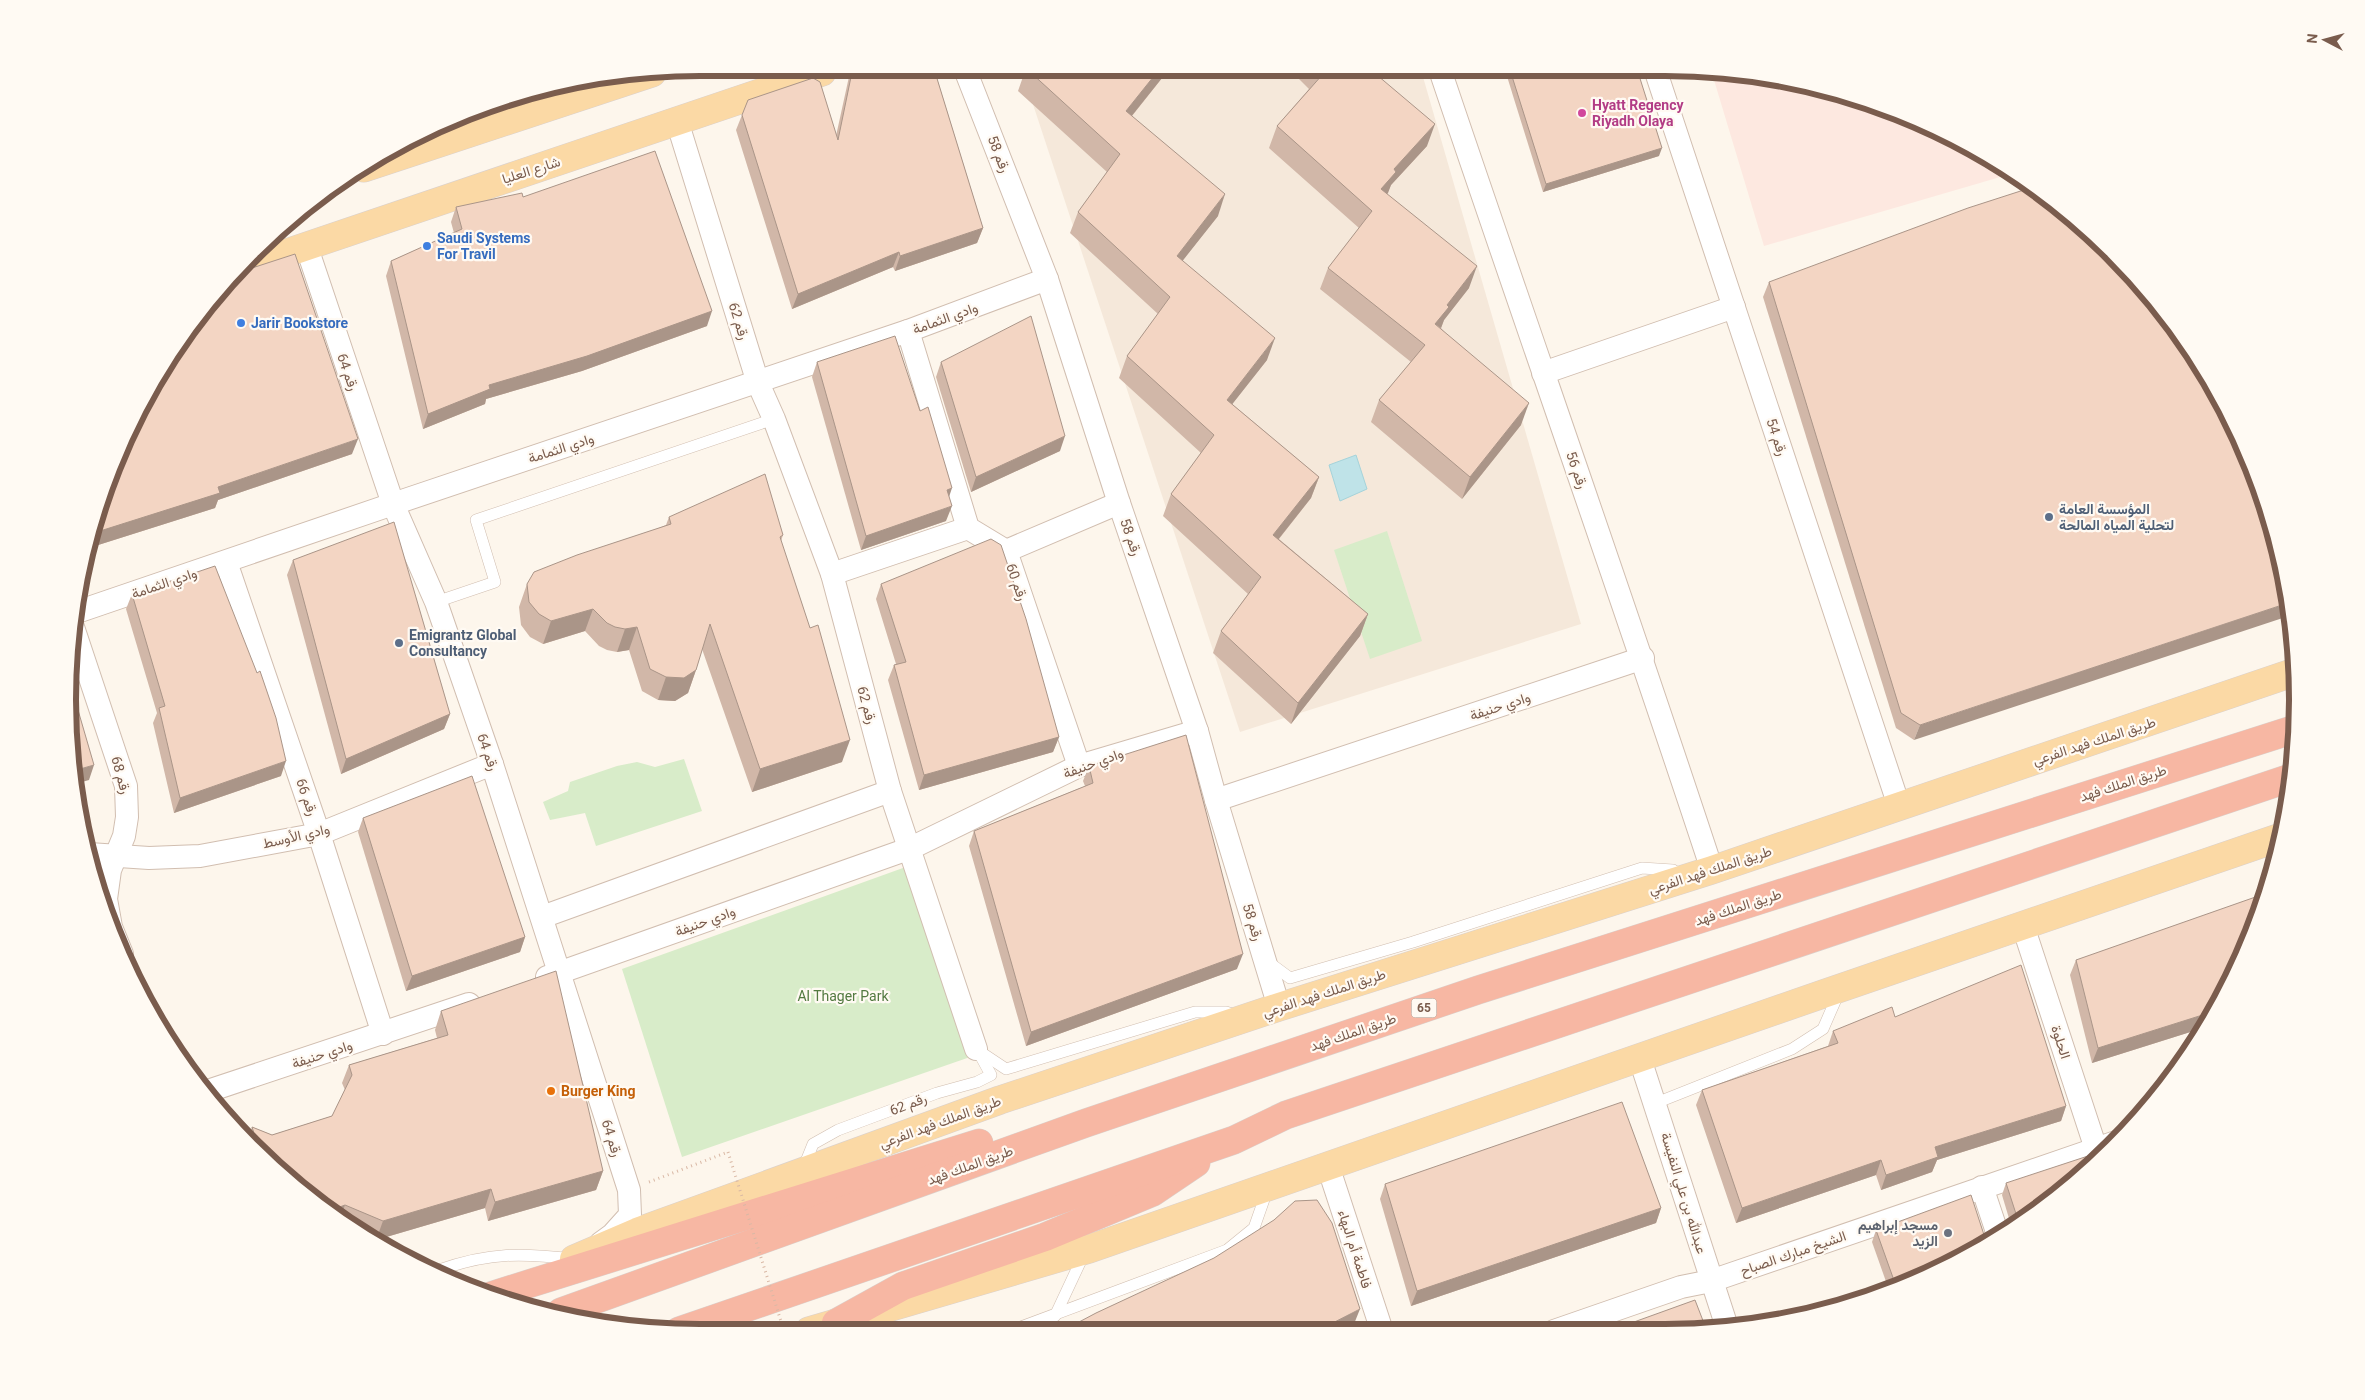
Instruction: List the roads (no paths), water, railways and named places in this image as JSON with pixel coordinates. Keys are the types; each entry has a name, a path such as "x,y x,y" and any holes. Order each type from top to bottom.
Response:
{"highway":[{"name":"طريق الملك فهد","path":"568,1309 1086,1123 1487,987 2287,731"},
{"path":"831,1324 903,1286 1045,1237 1153,1192 1234,1140 1286,1116 2283,780"},
{"path":"501,1291 990,1139 1086,1123"},
{"path":"699,1324 1234,1140"}],"main road":[{"name":"شارع العليا","path":"255,264 810,76"},
{"path":"394,157 566,93 604,84"},
{"name":"طريق الملك فهد الفرعي","path":"500,1291 583,1255 1000,1100 1279,1007 1712,870 2168,716 2230,709 2288,680"},
{"path":"837,1324 1086,1251 2273,839"}],"street":[{"name":"رقم 58","path":"968,76 1047,279 1119,503 1197,730 1216,800 1279,1007"},
{"name":"رقم 56","path":"1442,76 1543,373 1643,658 1712,870"},
{"name":"رقم 54","path":"1657,76 1899,806"},
{"name":"رقم 62","path":"677,122 758,382 774,419 832,574 890,791 911,848 976,1049"},
{"name":"رقم 64","path":"306,246 393,504 436,602 492,764 629,1190 630,1215 612,1235 583,1255"},
{"name":"وادي الثمامة","path":"83,611 393,504 908,331 1047,279"},
{"path":"1543,373 1734,307"},
{"path":"832,574 968,528 908,331"},
{"path":"1006,551 1119,503"},
{"name":"رقم 60","path":"968,528 1006,551 1078,766"},
{"name":"رقم 66","path":"226,562 319,834 383,1034"},
{"name":"رقم 68","path":"79,646 126,786 127,817 117,856 110,870 107,893"},
{"name":"وادي حنيفة","path":"1216,800 1643,658"},
{"name":"وادي حنيفة","path":"523,985 911,848 1078,766 1197,730"},
{"name":"وادي الأوسط","path":"96,855 149,858 200,856 319,834 492,764"},
{"path":"542,917 890,791"},
{"name":"الحلوة","path":"2023,926 2102,1145"},
{"name":"وادي حنيفة","path":"213,1089 486,998"},
{"name":"عبدالله بن علي النفيسة","path":"1640,1059 1656,1103 1725,1320"},
{"name":"الشيخ مبارك الصباح","path":"1574,1324 1681,1287 1711,1281 1982,1187 2093,1153"},
{"name":"فاطمة أم البهاء","path":"1328,1166 1380,1324"},
{"path":"1982,1187 1996,1229"}],"lane":[{"path":"436,602 495,582 476,520 774,419"},
{"path":"1265,959 1290,978 1413,942 1642,868 1673,870 1686,878"},
{"path":"1656,1103 1792,1049 1823,1029 1841,988"},
{"path":"976,1049 1006,1069 1195,1012 1226,1012 1244,1019"},
{"name":"رقم 62","path":"802,1172 813,1144 838,1130 937,1093 977,1082 991,1075 976,1049"},
{"path":"1031,1324 1227,1250 1254,1228 1269,1186"},
{"path":"1055,1316 1086,1251"},
{"path":"444,1268 502,1254 583,1255"}],"water":[{"path":"1356,455 1367,489 1340,501 1329,465"}],"place":[{"name":"Hyatt Regency Riyadh Olaya","path":"1582,113"},
{"name":"Saudi Systems For Travil","path":"427,246"},
{"name":"Jarir Bookstore","path":"241,323"},
{"name":"المؤسسة العامة لتحلية المياه المالحة","path":"2049,517"},
{"name":"Emigrantz Global Consultancy","path":"399,643"},
{"name":"Burger King","path":"551,1091"},
{"name":"مسجد إبراهيم الزيد","path":"1948,1233"}],"park label":[{"name":"Al Thager Park","path":"843,996"}]}
